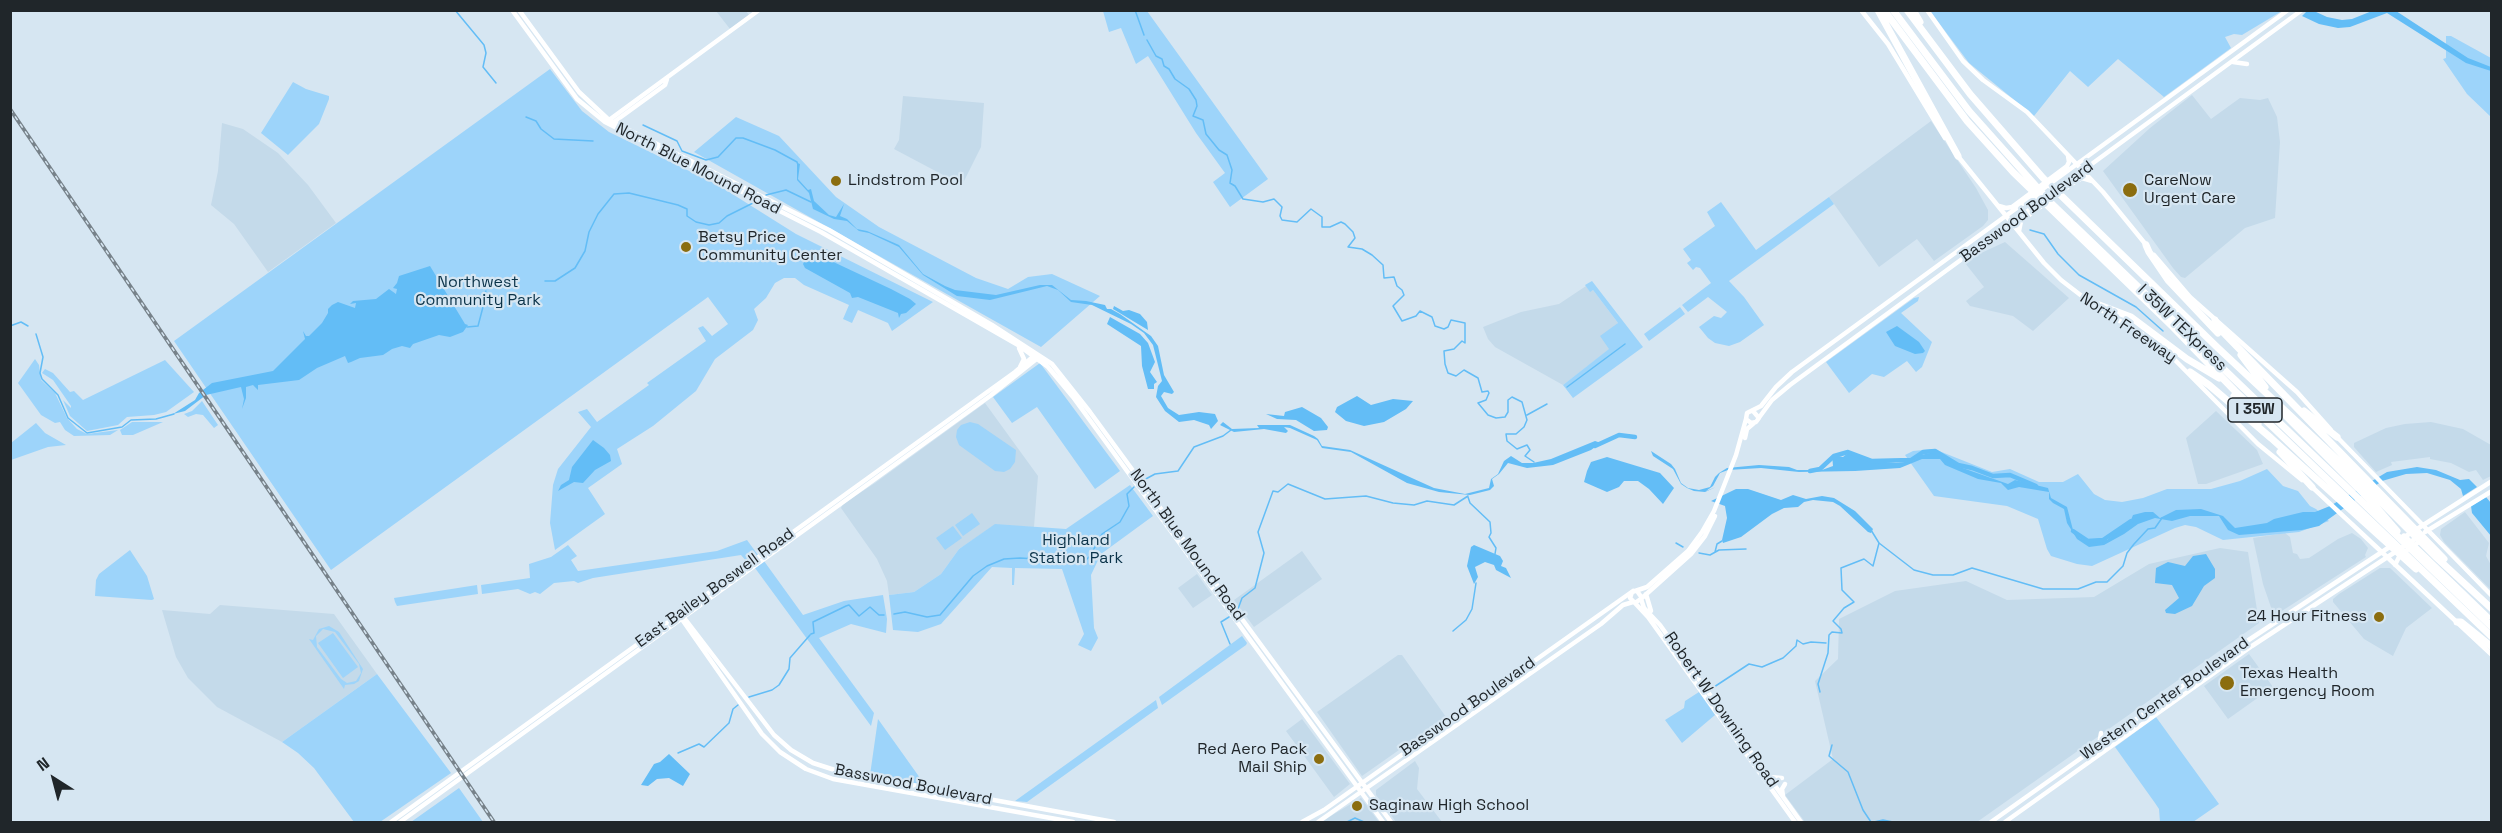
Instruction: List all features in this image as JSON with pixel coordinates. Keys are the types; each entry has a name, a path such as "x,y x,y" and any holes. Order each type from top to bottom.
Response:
{"highway":[{"path":"1878,10 1958,156"},
{"name":"North Freeway","path":"1884,10 1940,86 2000,158 2235,391 2348,484 2405,517"},
{"name":"I 35W TEXpress","path":"1893,10 1969,111 2046,197 2348,484"},
{"name":"I 35W TEXpress","path":"1898,10 1951,82 2023,166 2348,484"},
{"name":"North Freeway","path":"1907,10 1939,56 1986,114 2043,178 2170,302 2348,484 2373,500 2388,533"},
{"path":"1913,10 1937,48 1939,56"},
{"path":"2146,245 2183,297 2243,357 2281,411 2348,484"},
{"path":"2086,300 2131,317 2187,359 2242,393 2335,481 2348,484"},
{"path":"2170,302 2267,385 2307,412 2337,437"},
{"path":"2215,320 2217,326 2276,384 2315,428 2348,484 2348,514 2421,551 2492,609"},
{"path":"2173,327 2312,487"},
{"path":"2190,372 2285,451 2348,484"},
{"path":"2373,500 2388,533 2421,551 2492,621"},
{"path":"2405,517 2444,591 2492,637"},
{"path":"2421,551 2492,627"},
{"path":"2457,622 2461,622 2492,647"}],"main road":[{"name":"North Blue Mound Road","path":"512,10 577,99 609,122 771,203 936,295 1037,356 1067,382 1359,785 1390,822"},
{"name":"North Blue Mound Road","path":"519,10 579,92 609,122"},
{"path":"609,122 665,85 668,76 759,10"},
{"name":"North Freeway","path":"1861,10 1888,44 1937,126 1958,156 2011,223 2061,280 2086,300 2151,340 2190,372 2258,444 2348,514 2396,566 2492,655"},
{"name":"North Freeway","path":"1927,10 1971,70 2027,112 2094,182 2181,287 2297,392 2370,472 2373,500 2422,525 2426,531 2421,551 2479,584 2492,596"},
{"name":"Basswood Boulevard","path":"1736,460 1747,413 1762,406 1786,376 2029,201 2061,173 2078,164 2288,10"},
{"name":"Basswood Boulevard","path":"1318,822 1601,624 1623,605 1643,597 1695,550 1715,511 1747,429 1781,392 2011,223 2070,183 2083,170 2302,10"},
{"path":"2231,62 2247,64"},
{"path":"2188,84 2192,90"},
{"path":"1996,204 2008,208 2061,173 2069,162 2068,154"},
{"path":"2070,183 2082,178 2094,182"},
{"path":"1995,225 1999,216 1996,204"},
{"path":"2019,231 2021,221 2031,211"},
{"name":"North Blue Mound Road","path":"950,303 1037,356 1064,386 1136,479"},
{"path":"1839,338 1844,345"},
{"path":"1016,372 1024,359 1023,352 1018,345"},
{"path":"948,423 964,412 963,409 1037,356"},
{"name":"East Bailey Boswell Road","path":"400,822 1037,356"},
{"path":"1746,419 1756,421 1758,414 1753,411"},
{"name":"East Bailey Boswell Road","path":"887,467 936,435 948,423"},
{"path":"1097,431 1101,432 1118,451"},
{"name":"Western Center Boulevard","path":"1991,822 2271,625 2489,482"},
{"name":"Western Center Boulevard","path":"2004,822 2275,630 2491,491"},
{"name":"Basswood Boulevard","path":"1302,822 1359,785 1635,591 1647,587 1688,551 1715,511"},
{"path":"2370,559 2373,543 2385,543 2409,529 2413,520 2405,517"},
{"path":"2421,551 2435,535 2439,524"},
{"path":"2379,562 2388,560 2396,566 2400,555 2423,540 2429,539 2421,551"},
{"path":"1634,602 1630,597 1635,591"},
{"name":"Robert W Downing Road","path":"1635,591 1643,597 1654,616 1801,822"},
{"name":"Robert W Downing Road","path":"1634,602 1648,617 1795,822"},
{"name":"Basswood Boulevard","path":"682,616 762,734 780,752 806,769 833,779 1073,822"},
{"name":"Basswood Boulevard","path":"682,616 774,735 791,750 813,763 841,772 1114,822"},
{"path":"2271,625 2275,630"},
{"path":"2220,660 2224,666"},
{"path":"2158,713 2159,703"},
{"path":"2098,746 2101,733"},
{"path":"2109,738 2111,746"},
{"path":"1412,758 1410,752 1417,743"},
{"path":"1767,776 1773,779 1782,778"},
{"path":"1783,798 1782,792 1785,784"},
{"path":"2038,789 2042,795"},
{"name":"North Blue Mound Road","path":"1364,791 1383,822"},
{"name":"East Bailey Boswell Road","path":"391,822 412,811"}],"shaded area":[{"path":"716,11 746,11 749,15 730,29"},
{"path":"2307,11 2342,20 2352,19 2372,11 2396,11 2468,58 2491,67 2491,71 2466,63 2387,13 2350,27 2338,28 2319,24 2302,16"},
{"path":"2192,95 2211,119 2240,98 2260,100 2268,98 2277,117 2280,142 2275,218 2245,228 2185,278 2173,268 2103,171 2150,128"},
{"path":"903,96 984,103 981,147 962,185 894,149 899,140"},
{"path":"1931,121 1976,188 1988,210 1988,220 1934,261 1917,239 1879,267 1829,197"},
{"path":"222,123 243,129 278,153 308,185 336,223 268,272 234,224 211,205 218,171"},
{"path":"797,163 800,164 798,179 808,190 811,189 814,201 829,215 836,217 844,204 840,216 847,219 857,229 867,231 899,245 923,274 945,286 955,290 996,295 1040,285 1052,285 1071,300 1105,305 1107,309 1120,314 1151,336 1158,346 1164,375 1174,392 1172,394 1164,392 1161,396 1168,408 1179,415 1199,412 1215,414 1218,421 1211,429 1209,425 1194,420 1179,422 1165,411 1156,397 1158,386 1162,381 1153,345 1144,333 1131,324 1092,305 1071,302 1058,290 1047,286 990,300 957,296 923,275 899,247 869,233 859,231 847,221 834,219 813,209 809,193 797,180"},
{"path":"2005,242 2069,298 2033,331 2013,316 1970,306 1966,301 1984,287 1965,263"},
{"path":"810,251 891,289 916,304 906,313 901,314 899,318 898,313 858,297 852,298 850,293 805,268 803,264"},
{"path":"430,266 465,324 468,325 463,332 450,337 439,335 413,344 410,348 402,346 383,355 360,358 348,363 345,356 317,368 299,380 258,385 258,390 253,385 246,387 246,398 242,409 244,399 241,387 206,395 185,411 173,414 195,400 199,393 212,383 273,371 305,339 303,331 306,336 309,336 322,323 332,305 338,302 355,308 356,303 350,304 353,301 376,299 389,289 396,294 397,289 393,288 399,276"},
{"path":"1586,286 1590,291 1593,290 1618,323 1610,349 1563,385 1495,347 1488,339 1483,327 1521,312 1559,304"},
{"path":"1114,306 1123,311 1129,310 1140,314 1147,322 1148,330 1113,309"},
{"path":"1110,317 1140,334 1148,343 1155,362 1150,372 1157,382 1154,384 1154,389 1148,389 1142,366 1141,346 1107,324"},
{"path":"1897,326 1919,342 1925,351 1915,354 1895,346 1886,332"},
{"path":"1357,396 1371,405 1393,399 1413,401 1406,409 1384,422 1364,426 1346,421 1335,412 1337,407"},
{"path":"985,403 1038,476 1034,527 995,525 959,549 941,574 914,592 889,595 887,581 877,559 841,508 843,504"},
{"path":"1302,407 1321,418 1328,427 1327,430 1314,431 1296,420 1277,419 1266,414 1284,416 1285,412"},
{"path":"2216,411 2257,450 2263,464 2206,484 2198,484 2186,438"},
{"path":"1223,422 1232,429 1259,428 1257,425 1290,425 1314,436 1322,446 1350,450 1434,488 1465,494 1489,488 1491,479 1498,474 1504,461 1511,456 1522,463 1533,463 1551,459 1595,441 1601,443 1591,450 1553,465 1527,468 1508,463 1499,474 1492,479 1494,486 1490,490 1470,495 1439,492 1407,483 1351,452 1322,448 1317,440 1290,428 1284,427 1288,431 1286,433 1264,429 1234,432 1220,425"},
{"path":"2431,422 2463,429 2491,445 2491,476 2483,480 2476,470 2469,472 2451,463 2430,459 2430,457 2391,462 2392,465 2376,472 2354,447 2354,443 2386,428"},
{"path":"593,440 610,455 611,461 595,470 583,483 574,482 558,491 561,485 569,480 572,467"},
{"path":"1651,451 1671,464 1681,483 1688,488 1699,490 1710,487 1715,477 1719,473 1727,468 1759,465 1789,467 1797,470 1822,470 1833,466 1832,455 1843,457 1848,453 1875,461 1896,463 1913,461 1921,455 1935,452 1957,466 2008,484 2015,480 2048,488 2051,498 2067,507 2073,530 2080,538 2088,542 2107,540 2131,520 2133,515 2145,512 2153,512 2160,518 2176,510 2201,509 2223,516 2235,528 2267,523 2303,512 2315,512 2330,506 2387,472 2417,467 2436,470 2460,480 2469,479 2477,487 2463,496 2461,489 2450,480 2427,473 2406,474 2382,481 2319,526 2302,530 2239,535 2228,530 2219,516 2190,516 2172,521 2155,518 2138,524 2104,545 2089,547 2077,539 2067,523 2064,509 2049,499 2049,492 2019,487 2008,490 2001,483 1978,479 1945,465 1940,459 1922,459 1900,468 1855,471 1799,472 1761,468 1728,470 1720,473 1713,486 1706,491 1716,487 1705,492 1694,491 1687,488 1681,484 1673,469 1653,456"},
{"path":"1607,457 1660,473 1674,488 1663,504 1638,481 1624,481 1619,487 1607,492 1584,482 1591,462"},
{"path":"1736,489 1748,489 1781,500 1793,495 1806,499 1822,496 1834,498 1855,511 1873,529 1871,533 1868,532 1833,502 1813,500 1804,502 1798,507 1784,508 1741,537 1723,543 1727,518 1725,506 1711,501"},
{"path":"2486,497 2491,503 2491,536 2472,513 2471,506"},
{"path":"2465,512 2489,543 2486,556 2491,565 2491,590 2444,542 2440,535 2441,529"},
{"path":"2285,533 2290,537 2293,553 2297,554 2300,559 2309,558 2338,539 2352,533 2368,548 2366,557 2274,616 2263,584 2253,538"},
{"path":"1474,545 1500,556 1503,561 1501,566 1506,568 1511,578 1496,570 1494,565 1485,562 1475,567 1478,577 1474,584 1467,566 1471,547"},
{"path":"2220,548 2248,552 2259,623 1977,822 1805,822 1785,795 1833,759 1815,681 1838,659 1839,619 1895,591 1966,581 2007,600 2094,597 2149,564"},
{"path":"1302,551 1322,579 1254,627 1234,600"},
{"path":"2206,554 2215,569 2215,578 2204,586 2192,606 2175,614 2166,613 2165,610 2179,598 2172,585 2155,583 2156,568 2168,562 2185,566 2193,556"},
{"path":"2380,568 2390,568 2432,608 2406,628 2393,656 2364,639 2333,602 2339,594"},
{"path":"1197,574 1212,595 1193,608 1178,588"},
{"path":"220,605 334,614 377,674 282,742 217,707 188,678 176,657 162,610 210,614"},
{"path":"2249,654 2273,687 2228,719 2204,686"},
{"path":"1398,655 1402,655 1446,717 1362,776 1317,712"},
{"path":"1302,719 1350,784 1334,797 1286,731"},
{"path":"669,754 690,774 683,786 669,778 657,779 648,786 641,785 654,764"},
{"path":"1415,761 1419,768 1417,789 1442,822 1396,822 1376,795 1376,790"},
{"name":"Saginaw High School","path":"1361,798 1379,822 1322,822 1334,814"}],"green space":[{"path":"1103,11 1147,11 1268,179 1230,207 1213,182 1225,173 1196,133 1148,56 1136,64 1121,28 1109,32"},
{"path":"1930,11 2282,11 2242,35 2234,34 2225,37 2231,48 2164,97 2118,59 2088,87 2070,71 2034,116 1969,63"},
{"path":"2446,36 2451,36 2491,58 2491,117 2467,94 2443,59 2446,58"},
{"name":"Northwest Community Park","path":"550,69 582,111 609,132 718,185 796,234 933,302 892,331 888,323 858,310 852,323 843,319 849,305 804,285 795,278 784,278 775,283 766,298 754,309 758,320 753,330 715,359 696,391 653,426 617,449 622,464 588,488 605,514 555,550 550,523 553,485 558,469 591,427 578,412 587,409 597,422 706,341 698,328 703,326 712,336 728,324 708,297 331,570 174,341"},
{"path":"293,82 306,89 329,96 329,99 319,124 288,155 261,133"},
{"path":"736,117 779,136 836,197 879,227 976,278 1008,289 1028,277 1052,274 1100,296 1041,347 694,152"},
{"path":"1829,197 1834,204 1729,281 1764,325 1740,342 1729,346 1715,343 1708,338 1699,327 1714,316 1721,318 1727,312 1708,297 1688,312 1682,305 1711,283 1700,268 1696,267 1693,270 1687,263 1691,260 1683,249 1715,226 1707,212 1721,202 1756,250"},
{"path":"1592,281 1643,347 1573,398 1563,385 1609,349 1600,336 1618,323 1593,290 1590,292 1585,285"},
{"path":"1919,297 1918,301 1901,313 1932,342 1922,367 1916,372 1907,361 1884,377 1872,374 1849,393 1826,362 1914,298"},
{"path":"1680,307 1685,314 1649,341 1644,334"},
{"path":"35,359 39,365 41,380 55,393 67,418 77,429 87,434 118,430 110,435 74,436 65,430 60,422 55,423 41,415 18,383"},
{"path":"165,360 194,392 166,412 127,417 118,425 87,431 70,416 63,400 71,408 71,406 53,380 42,373 45,369 53,373 70,392 74,391 83,400"},
{"path":"1040,363 1120,471 1095,489 1037,407 1012,423 993,397"},
{"path":"202,401 218,425 214,428 203,415 196,414 188,417 184,414 192,411"},
{"path":"132,422 163,422 133,435 122,435 120,430"},
{"path":"970,422 978,424 1016,450 1015,462 1010,469 1004,472 995,471 959,445 956,437 957,430 961,425"},
{"path":"36,423 45,433 66,445 48,447 11,460 11,443"},
{"path":"1934,449 1992,472 2010,469 2039,482 2063,482 2078,474 2094,494 2105,500 2122,502 2143,498 2167,489 2211,489 2240,481 2267,469 2283,486 2298,491 2310,506 2329,521 2299,532 2223,540 2196,527 2185,525 2092,566 2077,564 2051,556 2038,519 2007,506 1934,496 1905,455 1913,451"},
{"name":"Highland Station Park","path":"1130,485 1153,516 1101,554 1091,575 1094,628 1098,638 1091,651 1078,645 1084,634 1062,569 1015,568 1014,585 1012,585 1012,568 992,567 941,624 918,632 893,630 889,595 914,592 941,574 959,549 995,524 1066,529"},
{"path":"972,513 980,524 963,536 955,525"},
{"path":"953,526 962,538 945,550 936,538"},
{"path":"747,540 758,555 747,562 741,555 593,578 578,583 574,581 554,583 540,594 535,592 530,594 518,589 482,594 481,585 530,578 529,564 551,557 568,545 577,556 571,560 578,571 717,551"},
{"path":"130,550 147,576 154,599 95,596 96,580 99,574"},
{"path":"764,561 803,615 844,601 883,595 887,619 886,633 851,624 819,638 874,713 871,726 755,568"},
{"path":"477,585 478,594 397,606 394,598"},
{"path":"329,626 339,632 363,669 359,681 345,685 344,689 309,639 313,640 319,629","holes":["323,629 335,632 359,664 361,673 356,681 347,683 341,679 317,647 316,636"]},
{"path":"333,633 358,667 343,678 318,643"},
{"path":"1242,636 1246,645 1162,705 1159,697"},
{"path":"377,674 451,773 380,822 354,822 314,768 282,742"},
{"path":"1699,692 1715,715 1682,743 1665,720 1684,708 1685,701"},
{"path":"1156,700 1158,708 1027,802 1015,801"},
{"path":"2156,717 2219,804 2193,822 2160,822 2159,809 2115,747"},
{"path":"878,719 925,785 870,775"},
{"path":"459,788 483,822 411,822"}],"waterway":[{"path":"455,10 484,45 486,53 483,67 496,83"},
{"path":"1135,10 1144,35"},
{"path":"1147,40 1156,56 1162,59 1164,66 1169,69 1175,79 1189,89 1196,100 1197,106 1193,116 1203,120 1206,134 1219,150 1227,155 1232,170 1230,183 1235,186 1243,199 1263,202 1274,199 1282,207 1280,216 1282,220 1297,222 1311,209 1322,217 1322,227 1330,227 1341,222 1345,224 1353,232 1355,238 1348,247 1362,249 1372,255 1383,265 1384,278 1394,277 1397,286 1402,290 1404,295 1393,306 1402,321 1416,316 1420,311 1432,317 1435,326 1444,329 1448,327 1451,320 1465,323 1465,343 1462,341 1454,349 1444,351 1448,373 1456,376 1464,370 1478,378 1482,392 1488,391 1489,393 1486,400 1478,403 1488,415 1496,418 1505,417 1508,412 1508,400 1512,397 1522,402 1527,420 1524,427 1516,434 1506,434 1507,441 1517,449 1527,445 1530,450 1525,456 1534,462"},
{"path":"526,117 536,121 541,129 554,139 593,141"},
{"path":"643,125 677,141 682,151 706,160 718,157 736,138 743,138 775,150 797,162 798,165"},
{"path":"766,195 786,190 811,202"},
{"path":"545,281 555,281 575,268 585,251 589,232 598,214 614,194 629,193 678,205 687,209 687,216 696,222 709,225 719,223 727,216 757,201"},
{"path":"2030,230 2044,234 2058,254 2079,275 2136,307 2163,331"},
{"path":"467,327 478,326 483,307 483,295 486,291"},
{"path":"10,326 21,322 28,326"},
{"path":"36,334 43,357 40,373 42,379 58,395 68,418 87,433 122,427 131,420 156,419 174,414"},
{"path":"1567,387 1625,344"},
{"path":"1527,415 1547,404"},
{"path":"1142,481 1155,474 1178,471 1194,447 1223,436 1231,430"},
{"path":"1595,446 1619,435 1635,437"},
{"path":"1810,471 1820,469 1834,456 1848,452 1872,461 1911,460 1923,452 1935,451 1958,465 1993,476 2010,475 2036,486"},
{"path":"1238,609 1242,598 1255,588 1264,553 1258,532 1273,491 1278,492 1288,484 1325,499 1366,496 1393,503 1414,505 1427,501 1454,505 1468,496"},
{"path":"894,614 905,612 927,617 940,615 973,576 987,566 1004,559 1084,562 1090,556 1102,534 1120,522 1129,506 1127,494 1134,487"},
{"path":"1468,497 1470,503 1490,522 1489,537 1496,548 1495,554"},
{"path":"1871,530 1879,543 1914,570 1933,575 1953,575 1972,568 2043,589 2078,589 2096,582 2107,582 2123,566 2127,553 2134,544 2148,529 2155,528 2162,518"},
{"path":"2073,531 2088,541 2103,540 2131,521"},
{"path":"1715,552 1717,544 1722,541"},
{"path":"1676,543 1683,547"},
{"path":"1820,692 1818,684 1828,653 1829,635 1832,632 1842,633 1833,621 1844,608 1854,602 1842,590 1841,568 1864,559 1873,566 1879,543"},
{"path":"1699,553 1710,555 1719,550 1746,549"},
{"path":"1453,631 1466,620 1472,609 1476,583"},
{"path":"811,634 814,633 813,622 849,605 859,616 870,607 879,615 884,615"},
{"path":"1229,617 1221,622 1230,644"},
{"path":"749,697 772,690 779,685 789,669 790,658 810,635"},
{"path":"1714,687 1749,664 1762,667 1783,658 1796,646 1797,640 1803,644 1826,643"},
{"path":"678,753 699,744 704,747 729,723 733,709 738,705"},
{"path":"1832,745 1829,756 1848,772 1863,810 1871,822"},
{"path":"1347,822 1355,818 1364,822"},
{"path":"1874,822 1883,820 1893,822"}],"railway":[{"path":"10,109 494,822"}],"place":[{"name":"Lindstrom Pool","path":"836,181"},
{"name":"CareNow Urgent Care","path":"2130,190"},
{"name":"Betsy Price Community Center","path":"686,247"},
{"name":"24 Hour Fitness","path":"2379,617"},
{"name":"Texas Health Emergency Room","path":"2227,683"},
{"name":"Red Aero Pack Mail Ship","path":"1319,759"},
{"name":"Saginaw High School","path":"1357,806"}]}
